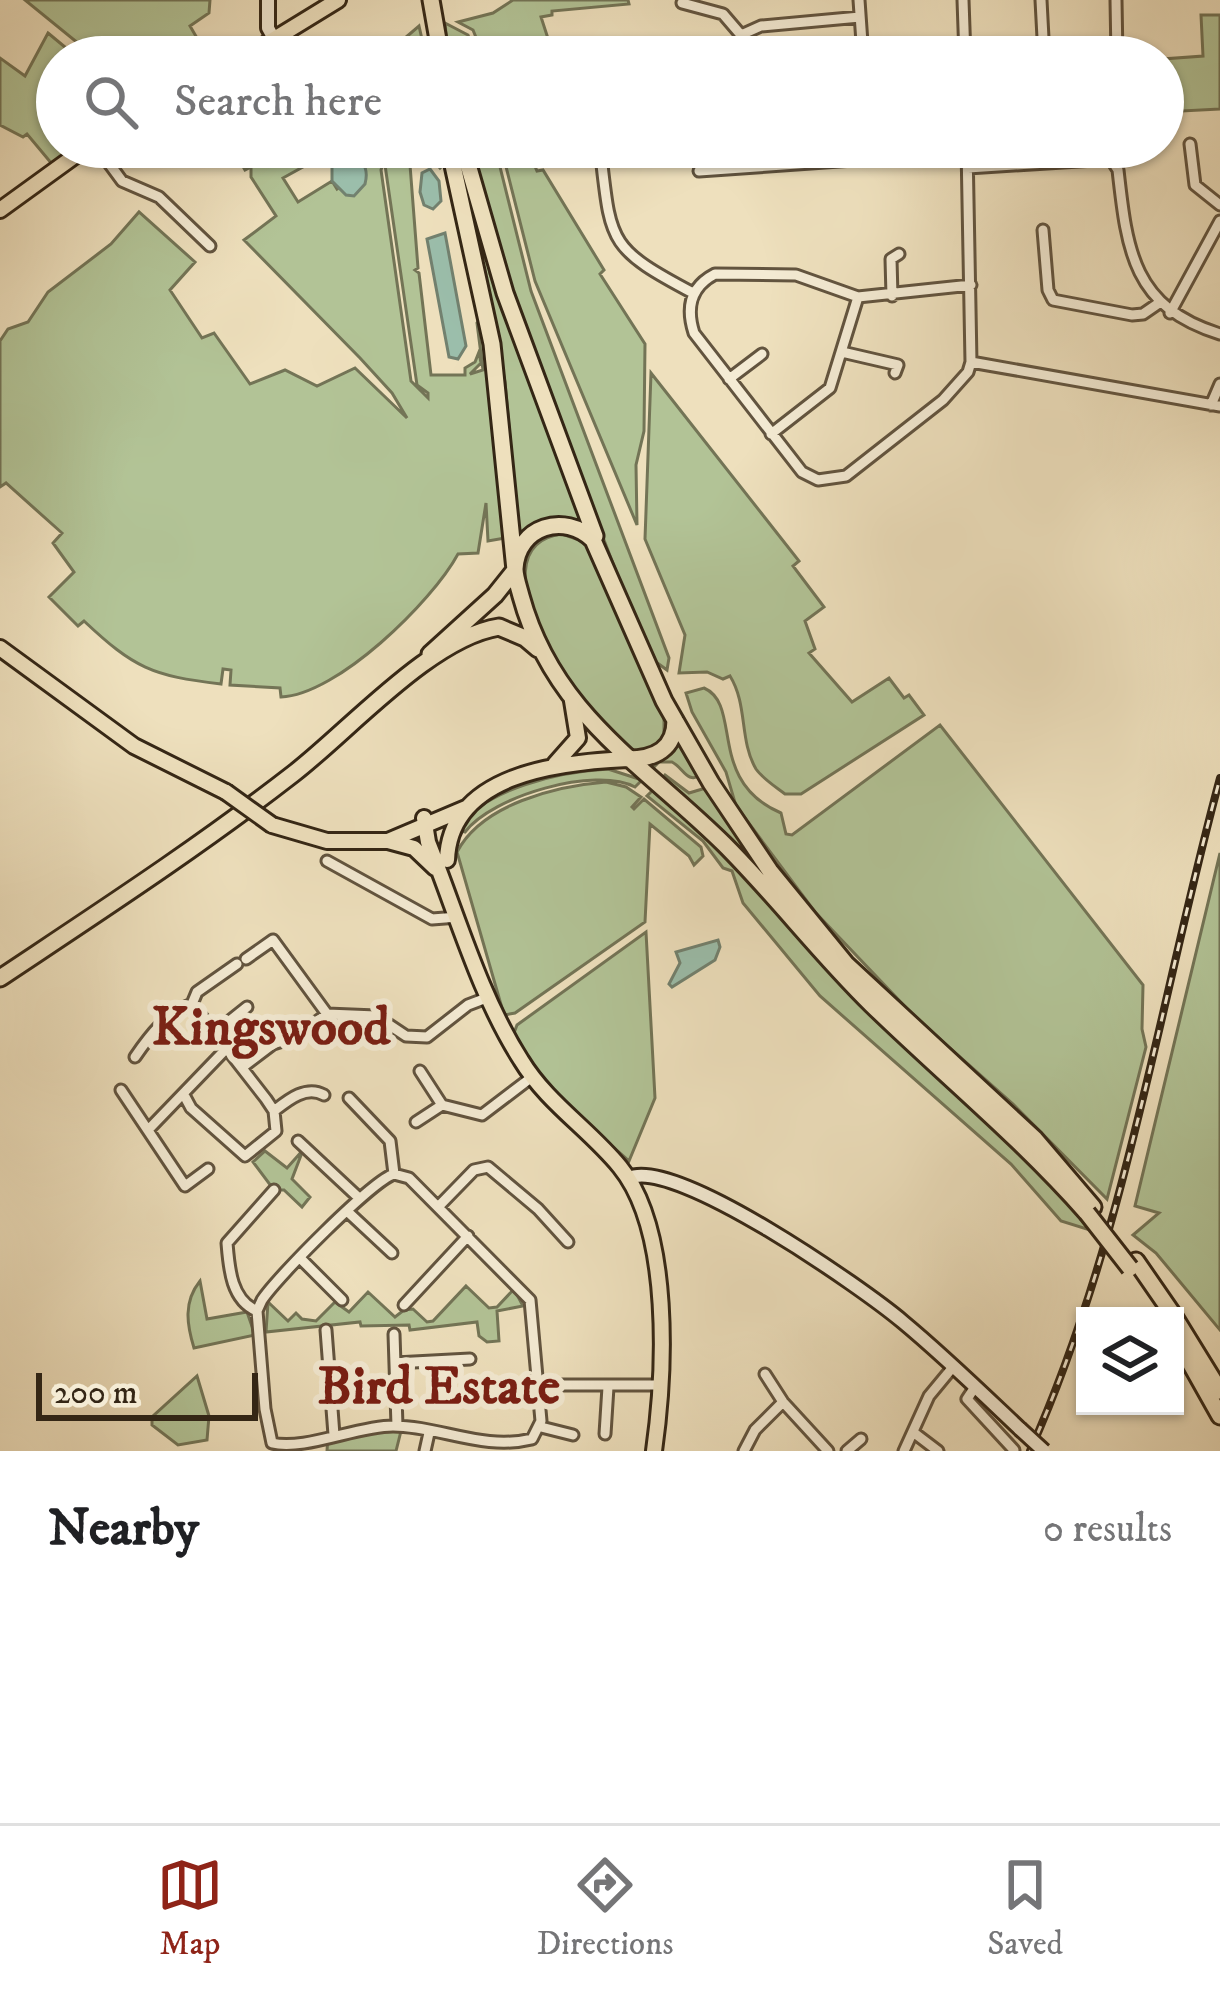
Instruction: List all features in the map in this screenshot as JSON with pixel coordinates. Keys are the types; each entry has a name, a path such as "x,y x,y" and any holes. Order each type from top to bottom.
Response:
{"highway":[{"path":"421,0 427,36"},
{"path":"431,0 438,36"},
{"path":"454,168 492,344 515,570 544,656 596,729 725,846 870,1003 1090,1210"},
{"path":"469,168 511,310 600,549 675,719 743,834 835,951 1035,1139 1166,1307"},
{"path":"470,614 496,595 515,570 525,540 549,526 574,525 600,549"},
{"path":"0,978 295,772 418,668 503,576 512,543"},
{"path":"418,668 468,636 499,627 525,638 544,656"},
{"path":"628,759 663,751 672,739 675,719"},
{"path":"1133,1264 1157,1307"},
{"path":"1184,1333 1220,1391"},
{"path":"1184,1352 1220,1416"}],"main road":[{"path":"279,36 338,0"},
{"path":"0,210 58,168"},
{"path":"0,648 134,746 226,792 272,824 327,841 388,841 419,851 446,888"},
{"path":"555,764 578,738 571,697"},
{"path":"388,841 555,764 628,759"},
{"path":"447,860 451,830 475,802"},
{"path":"368,841 427,823"},
{"path":"427,823 447,860 457,913"},
{"path":"427,823 446,888 489,997 532,1077 629,1178 650,1232 661,1330 654,1451"}],"street":[{"path":"268,0 272,36"},
{"path":"723,14 727,0"},
{"path":"859,0 861,36"},
{"path":"963,0 964,36"},
{"path":"1041,0 1043,36"},
{"path":"1116,0 1117,36"},
{"path":"682,3 723,14 741,34 761,26 860,16"},
{"path":"1190,144 1195,185 1220,205"},
{"path":"112,168 122,181 159,197 211,246"},
{"path":"603,168 613,231 629,256 693,293"},
{"path":"700,171 729,168"},
{"path":"968,168 971,285 971,362 943,400 838,480 818,480 802,472 694,333 689,308 693,293 708,276 736,273 796,275 858,297 971,285"},
{"path":"1117,168 1130,255 1170,313 1220,334"},
{"path":"1170,313 1220,220"},
{"path":"1043,230 1053,300 1132,315 1160,303"},
{"path":"891,256 892,296"},
{"path":"771,434 830,388 858,297"},
{"path":"728,379 764,352"},
{"path":"842,352 900,368"},
{"path":"971,362 1215,405 1220,384"},
{"path":"326,861 432,920 457,913"},
{"path":"192,1004 197,992 276,936 327,1014"},
{"path":"244,1066 327,1014 376,1016 417,1038 437,1032 466,1006 489,997"},
{"path":"184,1095 191,1108 245,1156 276,1131 274,1111 192,1004"},
{"path":"135,1057 152,1032 184,1005 192,1004"},
{"path":"217,1031 248,1007"},
{"path":"148,1130 226,1049"},
{"path":"420,1071 442,1106"},
{"path":"416,1122 442,1106 482,1115 532,1077"},
{"path":"121,1090 185,1186 208,1168"},
{"path":"274,1111 299,1094 324,1094"},
{"path":"349,1098 390,1141 394,1174"},
{"path":"298,1141 359,1198"},
{"path":"438,1207 475,1170 488,1167 568,1242"},
{"path":"394,1174 409,1178 530,1300 541,1427 532,1439 514,1448 397,1426 268,1446 256,1311 268,1290 359,1198 380,1179 394,1174"},
{"path":"629,1178 642,1174 710,1196 900,1319 1044,1451"},
{"path":"256,1311 237,1295 227,1243 274,1190"},
{"path":"348,1212 392,1253"},
{"path":"404,1305 468,1236"},
{"path":"300,1258 341,1300"},
{"path":"326,1330 334,1435"},
{"path":"394,1334 397,1426"},
{"path":"395,1363 470,1359"},
{"path":"904,1451 929,1396 953,1366"},
{"path":"765,1374 783,1402 828,1451"},
{"path":"539,1385 661,1385"},
{"path":"605,1434 608,1387"},
{"path":"975,1387 967,1399 1013,1450"},
{"path":"744,1451 755,1430 783,1402"},
{"path":"541,1427 573,1435"},
{"path":"913,1432 938,1451"},
{"path":"424,1451 429,1433"},
{"path":"847,1451 861,1439"}],"shaded area":[{"path":"25,0 210,0 209,13 190,26 196,36 69,36"},
{"path":"513,0 628,0 629,4 552,11 541,17 547,36 475,36 458,22 493,13"},
{"path":"1201,15 1220,15 1220,109 1184,111 1184,57 1203,56"},
{"path":"445,23 468,36 446,36"},
{"path":"36,55 36,145 27,134 23,137 0,125 0,58 25,76"},
{"path":"251,168 301,168 283,178 298,202 332,181 337,189 365,168 382,168 411,381 428,398 417,385 385,168 410,168 415,270 431,375 465,375 465,368 479,352 481,363 470,374 483,370 477,323 482,317 505,538 488,541 486,503 478,553 458,554 405,620 355,664 329,681 281,697 280,688 230,685 231,670 223,669 221,684 161,673 117,650 84,621 78,626 49,597 74,572 53,543 62,533 6,483 0,487 0,341 8,329 28,322 48,292 111,244 139,212 195,262 170,290 202,338 214,333 250,384 285,370 317,386 355,368 407,418 392,393 360,358 244,240 276,216 251,177"},
{"path":"332,168 365,168 365,184 354,196 346,195 332,181"},
{"path":"447,168 450,168 477,310"},
{"path":"474,168 500,168 531,291 669,658 667,670 656,662 637,626 521,324"},
{"path":"506,168 543,170 645,344 644,431 636,465 637,525 535,281"},
{"path":"430,169 439,181 441,201 433,209 424,205 420,192 422,173"},
{"path":"445,233 466,346 458,359 449,357 427,239"},
{"path":"481,254 488,254 490,274 582,521 549,519 519,539 505,382"},
{"path":"651,373 799,561 793,566 824,607 805,621 815,649 809,653 852,702 889,678 924,715 801,794 785,794 756,769 730,676 679,673 685,635 645,539"},
{"path":"562,534 585,542 594,553 664,717 664,736 650,749 632,750 613,738 566,680 544,642 530,605 525,571 535,546"},
{"path":"704,688 722,710 734,764 743,782 758,799 781,813 786,834 792,835 940,725 1143,985 1146,1047 1107,1199 1013,1104 915,1017 815,912 736,806 726,772 686,693"},
{"path":"678,734 702,775 689,776 672,762 659,762 651,770 644,764"},
{"path":"608,769 642,780 635,787 595,780 545,788 497,807 465,832 455,829 504,793 567,774"},
{"path":"665,775 689,793 709,787 773,886 662,779"},
{"path":"606,782 641,797 634,809 644,799 701,847 703,856 694,865 650,824 645,922 515,1013 504,1015 457,852 484,821 522,800"},
{"path":"654,789 880,1004 1093,1231 1061,1221 1011,1164 820,996 743,903 732,871 723,868 703,841 647,796"},
{"path":"1220,853 1220,1330 1156,1253 1133,1235 1159,1213 1135,1206"},
{"path":"646,932 655,1098 629,1161 547,1086 532,1069 514,1033 517,1025"},
{"path":"718,940 715,960 672,987 669,984 680,963 676,952"},
{"path":"303,1150 292,1179 310,1197 302,1207 284,1190 274,1190 253,1162 265,1151 287,1168"},
{"path":"200,1281 207,1319 247,1312 255,1335 194,1348 188,1314"},
{"path":"466,1286 489,1308 497,1307 514,1289 523,1306 497,1311 499,1341 487,1342 479,1336 477,1322 410,1330 409,1325 361,1326 360,1322 266,1332 268,1302 288,1321 296,1313 316,1321 335,1302 349,1312 368,1292 395,1317 413,1309 427,1322"},
{"path":"197,1376 209,1416 207,1440 178,1445 152,1425 152,1417"},
{"path":"402,1427 396,1451 327,1451 328,1436"}],"railway":[{"path":"1030,1451 1092,1287 1116,1203 1220,778"}],"district":[{"name":"Kingswood","path":"271,1025"},
{"name":"Bird Estate","path":"439,1384"}]}
